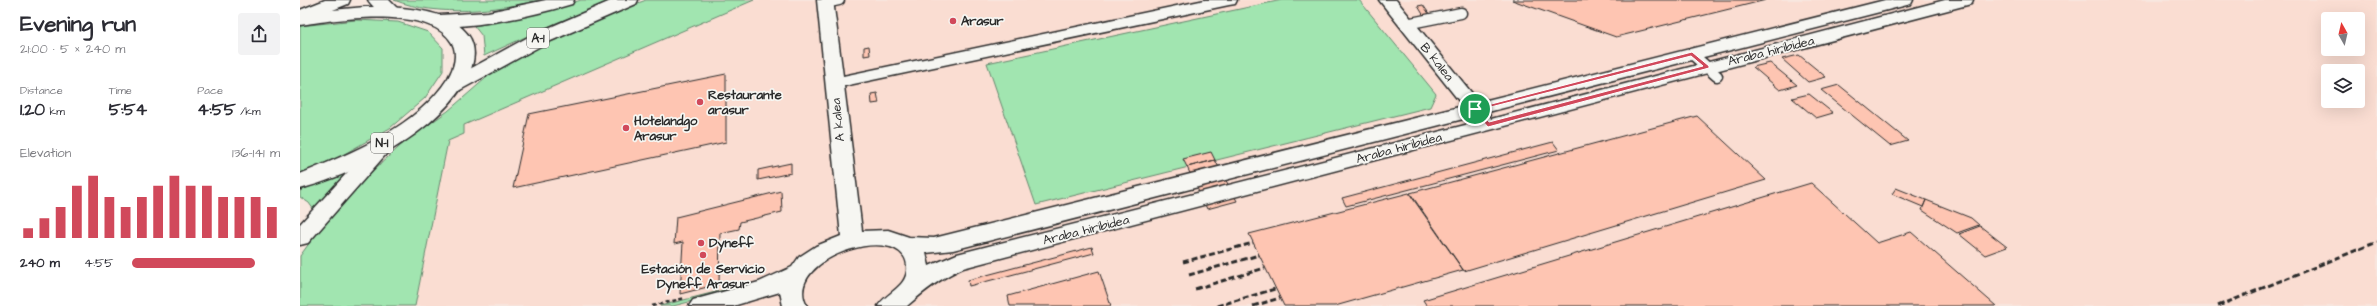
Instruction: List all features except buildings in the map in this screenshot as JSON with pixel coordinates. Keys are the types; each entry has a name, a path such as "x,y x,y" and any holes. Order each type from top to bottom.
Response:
{"main road":[{"path":"300,18 341,0"},
{"name":"A-1","path":"440,21 465,21 496,17 565,0"},
{"name":"A-1","path":"453,86 502,56 540,37 628,0"},
{"name":"N-I","path":"300,18 384,5 440,21 463,40 466,54 462,69 453,86 437,104 415,122 388,140 347,162 300,182"}],"street":[{"path":"834,83 1229,0"},
{"name":"B kalea","path":"1387,0 1481,117"},
{"name":"Araba hiribidea","path":"890,306 909,290 944,267 957,262 1223,196 1692,54 1905,0"},
{"name":"Araba hiribidea","path":"797,273 807,262 820,252 852,239 872,236 891,238 906,244 934,246 953,242 1481,117 1712,71 1965,0"},
{"name":"A kalea","path":"829,1 834,83 852,239"},
{"path":"300,238 388,140"},
{"path":"906,244 915,253 919,264 916,277 909,290"},
{"path":"701,306 766,289 797,273"},
{"path":"795,306 792,302 791,288 797,273"}],"lane":[{"path":"1406,24 1461,13"},
{"path":"1692,54 1712,71"}],"shaded area":[{"name":"Arasur","path":"754,0 2377,0 2377,306 415,306 448,140 464,134 464,125"}],"green space":[{"path":"394,0 541,0 505,7 448,11 411,6"},
{"path":"581,0 615,0 556,23 484,56 482,36 474,26 520,18"},
{"path":"646,0 754,0 464,125 464,134 448,141 415,306 300,306 300,256 331,213 368,175 408,139 448,111 501,65 586,23"},
{"path":"1282,0 1359,0 1436,94 1430,107 1036,205 987,63"},
{"path":"356,20 398,22 428,32 443,48 443,71 425,98 390,128 339,157 300,173 300,26"},
{"path":"357,166 316,213 309,203 300,197 300,191"},
{"path":"743,285 740,289 673,306 660,306"}],"railway":[{"path":"2218,306 2377,242"},
{"path":"1183,262 1253,243"},
{"path":"1189,275 1259,255"},
{"path":"1195,289 1265,268"},
{"path":"1217,306 1275,289"},
{"path":"1253,306 1280,298"}],"place":[{"name":"Arasur","path":"953,21"},
{"name":"Restaurante arasur","path":"700,102"},
{"name":"Hotelandgo Arasur","path":"626,128"},
{"name":"Dyneff","path":"701,243"},
{"name":"Estación de Servicio Dyneff Arasur","path":"703,255"}],"route":[{"path":"1692,54 1707,67 1488,125 1475,109 1692,54"}]}
